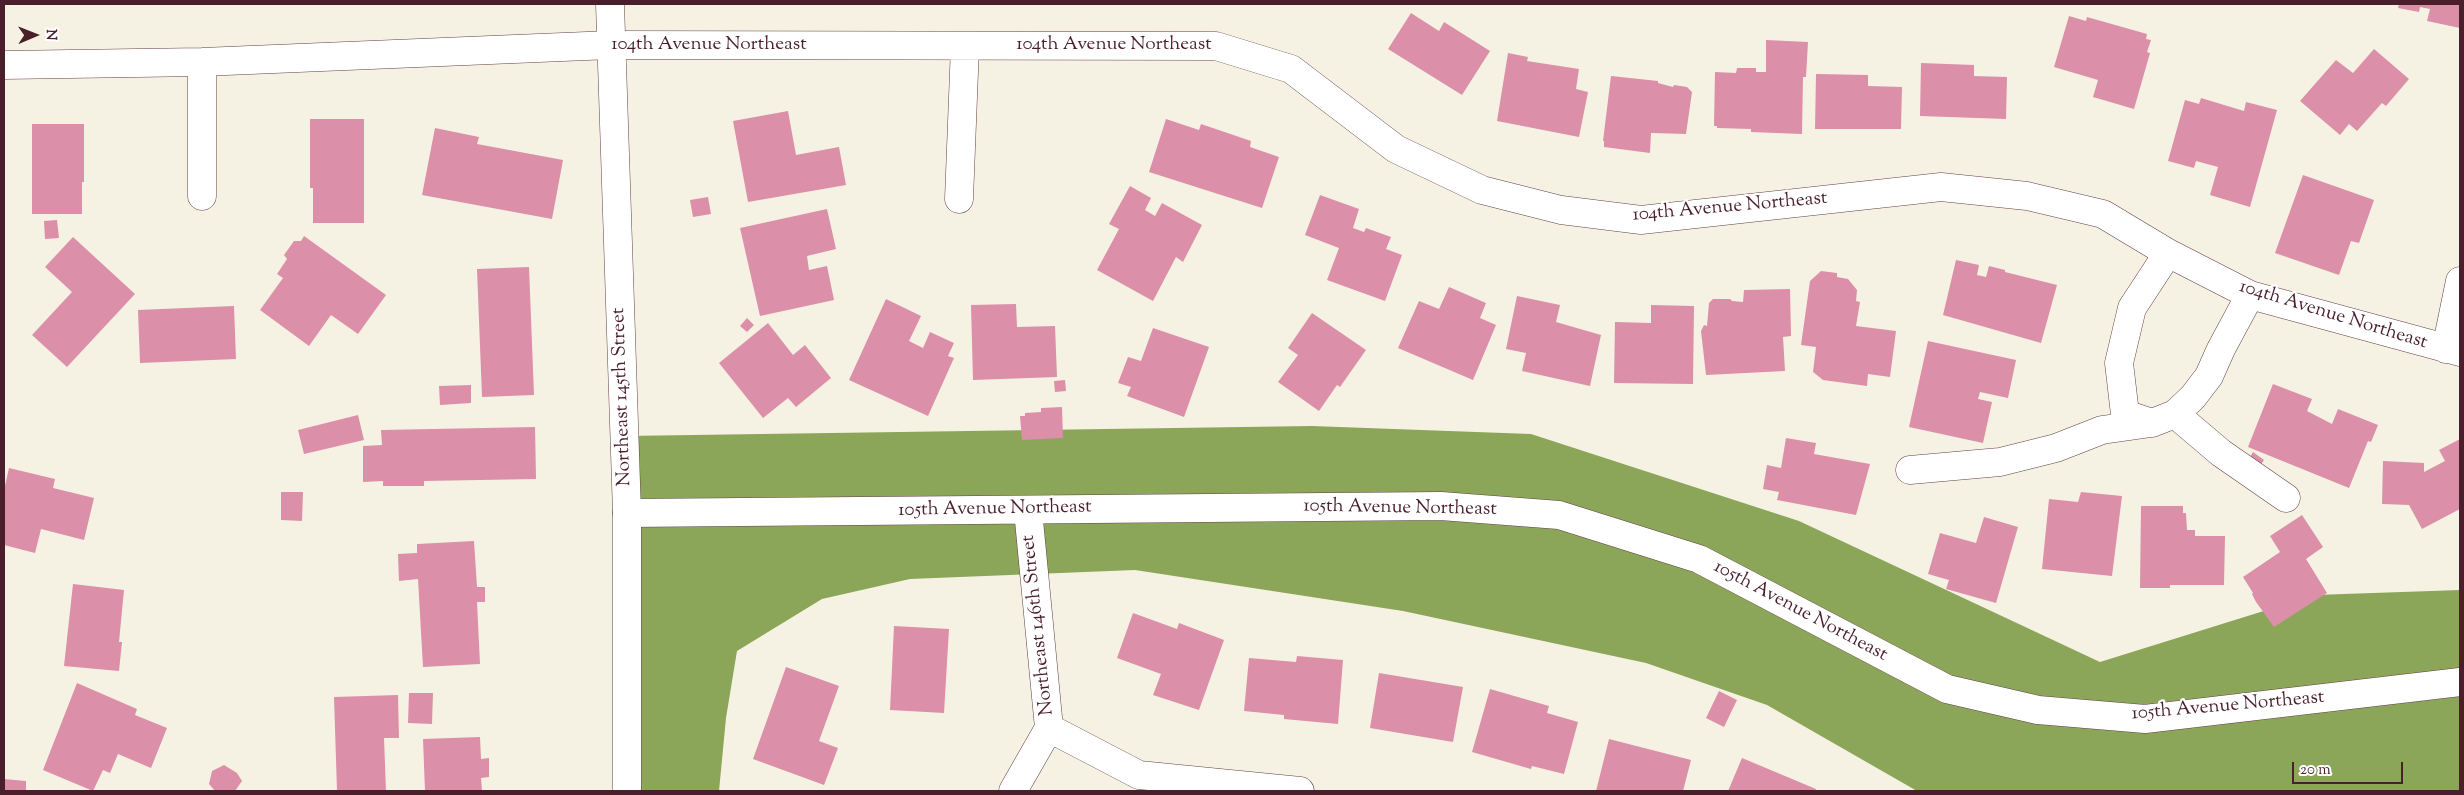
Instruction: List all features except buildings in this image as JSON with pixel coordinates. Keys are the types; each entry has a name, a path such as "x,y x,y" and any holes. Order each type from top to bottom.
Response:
{"street":[{"name":"Northeast 145th Street","path":"610,4 627,513 627,791"},
{"name":"104th Avenue Northeast","path":"4,65 202,62 611,45 1216,46 1291,69 1396,149 1464,182 1482,190 1561,210 1641,220 1941,187 2028,196 2104,214 2168,253 2250,295 2453,351"},
{"path":"959,199 965,46"},
{"path":"202,62 202,196"},
{"path":"2168,253 2132,308 2119,363 2125,414 2164,418 2222,452 2286,498"},
{"path":"2453,351 2460,282"},
{"path":"1910,470 2000,462 2056,448 2102,430 2164,418 2193,398 2209,376 2250,295"},
{"name":"105th Avenue Northeast","path":"627,513 1441,506 1559,515 1698,559 1947,688 2038,710 2145,719 2460,682"},
{"name":"Northeast 146th Street","path":"1013,791 1049,728 1028,510"},
{"path":"1049,728 1139,775 1300,791"}],"green space":[{"path":"1312,426 1531,434 1799,521 2100,662 2315,595 2460,590 2460,791 1917,791 1767,705 1646,663 1403,611 1135,570 910,579 822,599 737,651 726,718 719,791 627,791 624,436"}]}
